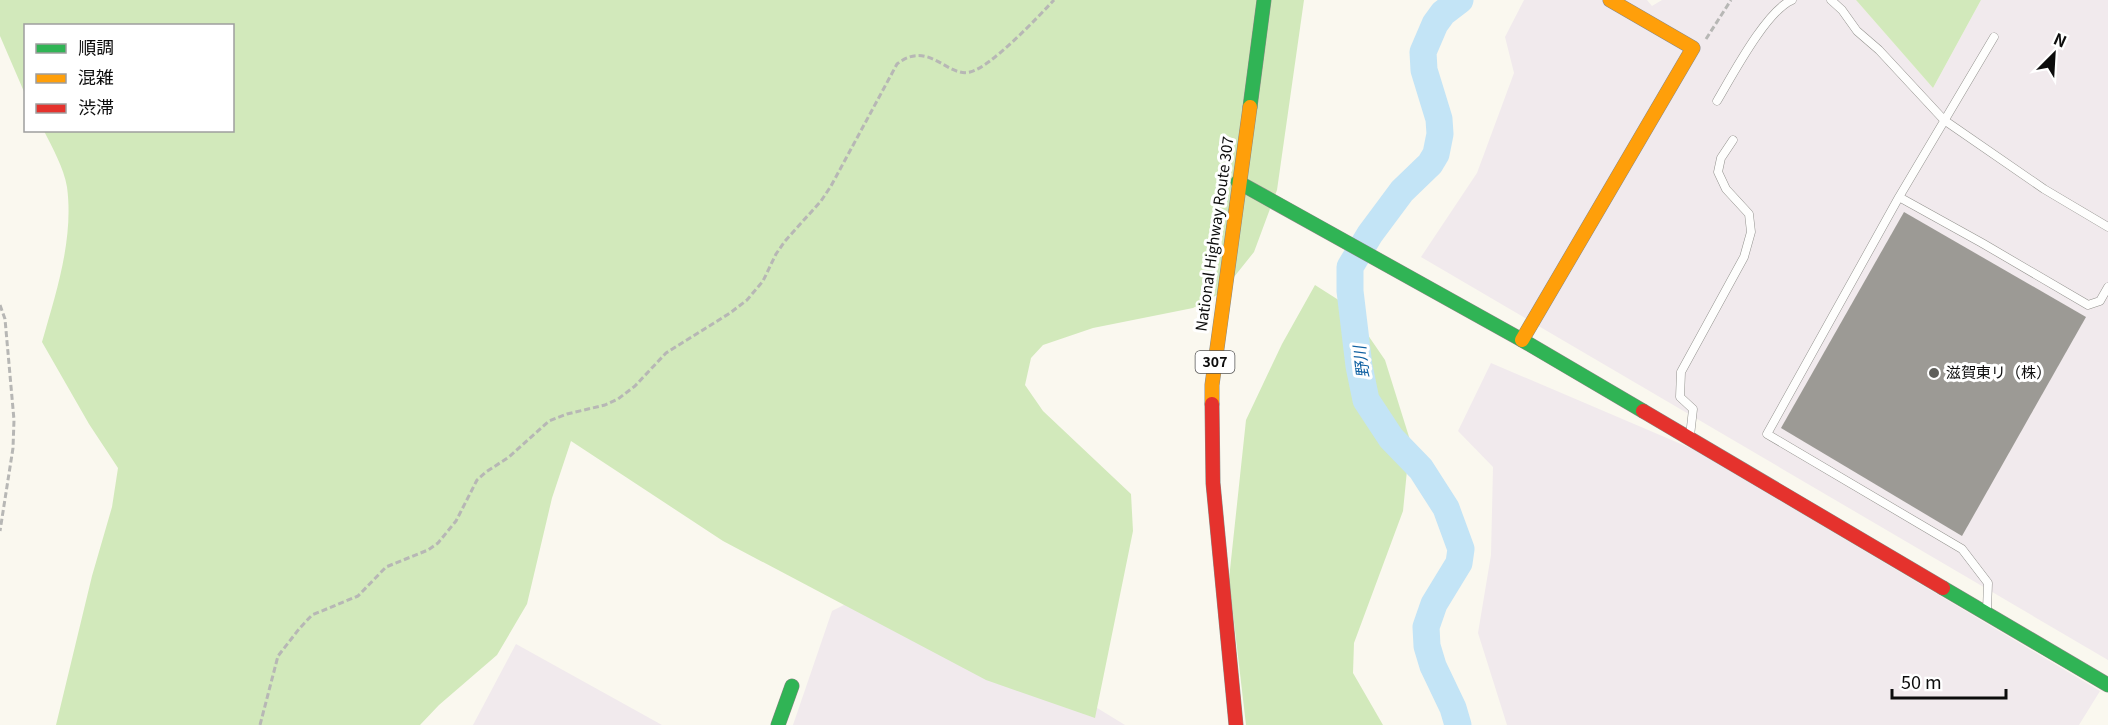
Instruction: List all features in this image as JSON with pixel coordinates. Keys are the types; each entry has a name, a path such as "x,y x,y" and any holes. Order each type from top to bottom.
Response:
{"main road":[{"name":"National Highway Route 307","path":"1236,725 1213,483 1212,385 1264,0"},
{"path":"1522,340 1693,48 1610,0"},
{"path":"1238,182 1522,340 2108,685"},
{"path":"778,725 792,686"}],"lane":[{"path":"1717,101 1765,24 1785,3 1792,0"},
{"path":"1831,0 1842,10 1857,31 1879,50 1944,120 2044,189 2108,227"},
{"path":"1986,615 1988,583 1962,549 1767,434 1899,197 1994,37"},
{"path":"1689,439 1693,409 1680,397 1681,372 1744,257 1751,232 1749,214 1726,189 1718,172 1721,158 1733,140"},
{"path":"1899,197 2088,305 2100,302 2108,287"}],"path":[{"path":"260,725 278,656 298,629 312,615 358,596 386,567 428,550 438,543 456,521 477,480 509,457 549,421 618,399 636,386 666,353 730,313 757,290 785,241 821,201 831,186 897,64 909,56 922,56 962,73 973,72 1012,42 1054,0"},
{"path":"1693,48 1702,46 1731,0"},
{"path":"0,305 4,319 14,420 13,448 0,531"}],"shaded area":[{"path":"1524,0 1647,0 1652,6 1662,0 1856,0 1933,88 1981,0 2108,0 2108,660 1421,257 1477,173 1514,73 1505,37"},
{"path":"1491,363 1695,450 2100,691 2079,725 1507,725 1478,633 1491,555 1493,467 1458,431"},
{"path":"860,597 1040,673 1125,725 793,725 832,611"},
{"path":"516,644 662,725 473,725"}],"green space":[{"path":"0,0 1304,0 1277,190 1254,252 1226,287 1217,295 1193,308 1093,328 1043,345 1031,358 1025,385 1043,411 1131,494 1133,531 1095,718 986,680 723,541 571,441 552,498 527,604 497,655 439,705 420,725 56,725 92,576 112,507 118,468 89,424 42,342 66,246 69,207 63,172 44,132 234,132 234,24 24,24 24,92 0,36"},
{"path":"1856,0 1981,0 1933,88"},
{"path":"1315,285 1348,306 1385,360 1410,440 1403,511 1354,643 1353,673 1383,725 1246,725 1229,579 1246,420 1282,344"}],"building":[{"name":"滋賀東リ（株）","path":"1904,212 2086,317 1962,536 1781,428"}],"waterway":[{"name":"野川","path":"1458,725 1453,708 1433,666 1427,646 1426,627 1434,604 1459,563 1461,549 1446,508 1421,469 1391,438 1366,400 1359,366 1350,291 1350,267 1370,234 1402,191 1430,164 1436,154 1440,134 1439,119 1424,70 1423,52 1435,24 1443,13 1460,0"}],"traffic: fast":[{"path":"1250,107 1264,0"},
{"path":"1238,182 1522,340 1643,411"},
{"path":"1943,588 2108,685"},
{"path":"778,725 792,686"}],"traffic: slow":[{"path":"1522,340 1693,48 1610,0"},
{"path":"1212,404 1212,385 1250,107"}],"traffic: jam":[{"path":"1212,404 1213,483 1236,725"},
{"path":"1643,411 1943,588"}],"place":[{"name":"滋賀東リ（株）","path":"1934,373"}]}
